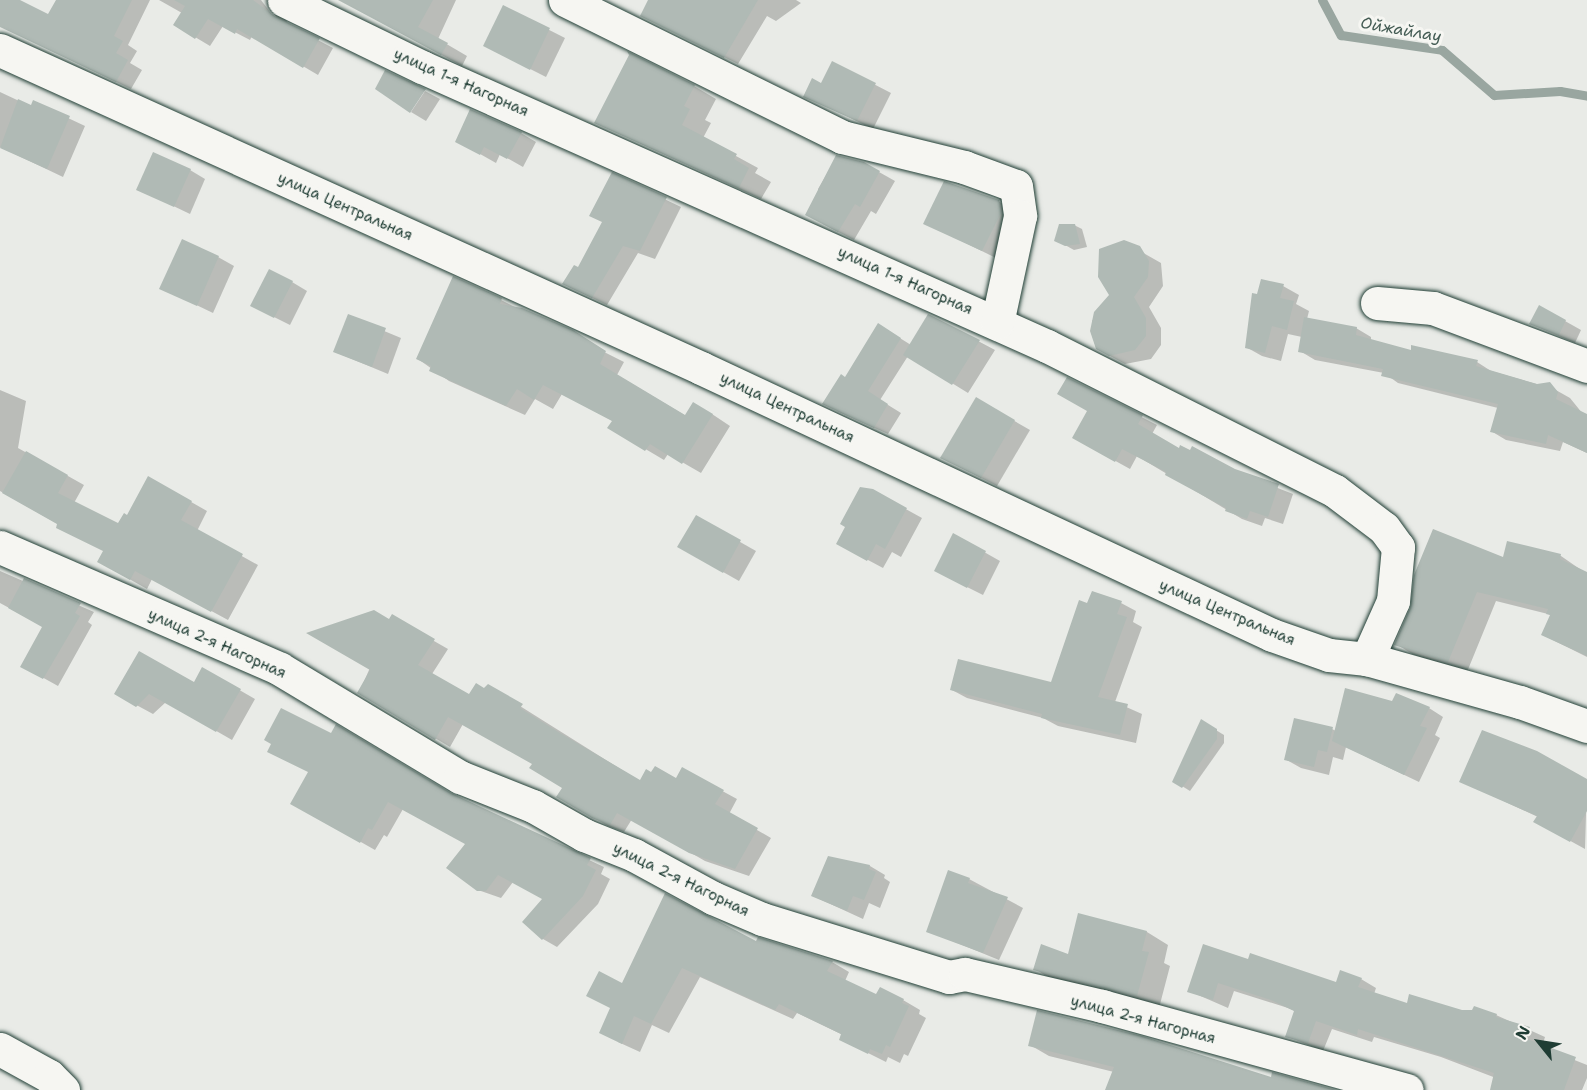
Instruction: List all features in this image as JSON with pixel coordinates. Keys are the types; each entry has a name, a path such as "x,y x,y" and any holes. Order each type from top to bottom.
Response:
{"street":[{"name":"улица 1-я Нагорная","path":"284,0 422,66 997,323 1335,491 1384,528 1398,547 1396,580 1384,627 1367,659"},
{"path":"566,0 817,126 910,157 964,167 1016,186 1020,216 997,323"},
{"name":"улица Центральная","path":"0,50 701,368 1158,584 1272,635 1329,655 1367,659 1520,702 1587,726"},
{"path":"1377,303 1433,308 1587,366"},
{"name":"улица 2-я Нагорная","path":"0,548 280,669 460,777 533,806 584,835 634,855 713,898 762,918 949,977 965,974 1102,1006 1407,1090"},
{"path":"0,1049 49,1076 63,1090"}],"building":[{"path":"0,0 20,0 48,14 56,0 132,0 114,36 123,41 116,53 128,60 116,82 0,27"},
{"path":"174,0 253,0 276,17 320,38 303,68 237,29 235,34 208,19 195,39 173,25 185,6"},
{"path":"338,0 433,0 418,27 448,43 441,55"},
{"path":"648,0 758,0 724,58 640,16"},
{"path":"503,5 550,28 530,70 483,46"},
{"path":"627,51 695,85 684,106 690,109 682,125 737,154 734,159 749,168 739,188 594,123 629,55"},
{"path":"832,61 876,83 857,121 803,97 812,78 821,83"},
{"path":"385,70 426,89 410,113 375,89"},
{"path":"18,99 31,105 33,100 70,116 47,169 0,148"},
{"path":"470,109 522,132 507,159 484,147 480,155 455,142"},
{"path":"153,152 191,169 174,207 136,190"},
{"path":"836,155 864,162 880,171 860,207 855,204 838,232 805,215"},
{"path":"612,172 667,197 640,251 623,246 592,298 562,284 574,265 578,267 602,222 589,216"},
{"path":"944,181 999,200 1001,213 982,251 923,224"},
{"path":"1059,224 1075,224 1080,244 1065,246 1054,241"},
{"path":"182,239 219,256 197,306 159,289"},
{"path":"1124,240 1140,246 1149,261 1148,277 1134,297 1146,318 1146,336 1135,350 1109,356 1096,349 1090,331 1094,312 1109,295 1098,277 1099,249"},
{"path":"269,269 293,281 274,318 250,306"},
{"path":"453,276 502,298 500,304 522,308 573,330 606,351 600,364 685,415 693,402 713,414 682,464 650,444 645,451 607,428 612,421 543,385 534,400 517,389 506,406 429,371 431,366 416,359"},
{"path":"1261,279 1284,284 1280,298 1294,301 1287,330 1272,326 1265,353 1245,348 1252,293 1257,294"},
{"path":"1539,305 1566,320 1559,335 1529,324"},
{"path":"348,314 386,328 372,367 333,352"},
{"path":"928,314 980,340 952,385 903,355"},
{"path":"1304,317 1357,327 1356,335 1411,350 1411,345 1478,360 1476,366 1537,384 1550,382 1558,392 1556,399 1587,414 1587,453 1548,435 1546,444 1490,432 1498,404 1381,376 1383,369 1298,352"},
{"path":"878,323 901,338 868,391 888,404 874,428 822,404 841,374 845,377"},
{"path":"1067,377 1143,415 1138,424 1179,448 1180,445 1190,450 1192,446 1235,469 1279,484 1268,517 1250,511 1247,519 1225,511 1226,508 1122,449 1115,462 1072,438 1087,411 1057,394"},
{"path":"976,397 1015,420 981,478 940,458"},
{"path":"26,451 68,475 58,493 118,523 124,513 127,515 148,476 192,501 181,520 243,554 211,612 135,571 130,580 97,562 103,551 56,528 57,524 2,493"},
{"path":"860,487 873,489 907,508 885,549 876,544 867,561 836,544 845,527 840,524"},
{"path":"696,515 741,540 723,573 677,547"},
{"path":"1433,529 1503,557 1507,541 1561,554 1560,559 1587,572 1587,656 1541,635 1550,615 1546,614 1548,609 1477,592 1448,662 1394,645 1410,608 1414,575"},
{"path":"953,533 986,551 967,588 934,571"},
{"path":"24,578 81,603 75,613 80,616 43,679 20,667 42,627 8,608"},
{"path":"1092,591 1122,601 1117,614 1127,617 1098,697 1128,704 1120,735 1041,718 1042,714 950,690 958,659 1051,682 1079,600 1087,603"},
{"path":"374,610 389,619 392,614 435,639 418,665 469,694 476,683 484,688 488,684 523,704 520,708 640,780 646,769 651,772 655,766 676,778 682,767 724,790 715,804 758,828 735,869 689,853 617,813 610,825 592,818 556,797 562,788 529,768 532,764 448,717 435,740 357,693 370,670 306,633"},
{"path":"139,651 194,682 202,667 241,689 216,732 149,694 136,707 114,694"},
{"path":"1345,688 1392,701 1396,693 1430,707 1420,726 1427,728 1404,775 1332,741"},
{"path":"281,708 331,733 336,724 451,793 591,858 587,865 596,870 583,896 542,940 522,922 542,899 498,875 486,891 477,891 446,868 465,844 388,802 372,830 368,828 360,843 290,804 308,772 267,752 271,744 264,740"},
{"path":"1294,718 1333,727 1327,752 1318,750 1314,767 1284,760"},
{"path":"1201,719 1217,729 1217,739 1182,788 1172,782"},
{"path":"1482,730 1537,751 1587,779 1587,811 1570,842 1533,822 1537,816 1459,782"},
{"path":"828,856 870,865 869,869 876,872 864,900 853,896 847,911 811,896"},
{"path":"948,870 970,878 968,883 1008,897 983,953 926,932"},
{"path":"665,893 756,941 758,937 833,961 827,971 876,994 880,987 904,999 902,1003 909,1006 890,1047 886,1045 882,1054 870,1049 868,1054 839,1040 841,1034 779,1004 775,1010 682,968 651,1024 634,1016 622,1044 599,1033 610,1008 586,996 599,971 622,983"},
{"path":"1078,913 1147,931 1142,951 1149,952 1137,996 1033,970 1041,944 1068,954"},
{"path":"1203,944 1248,959 1250,953 1336,982 1340,970 1362,978 1358,987 1407,1003 1409,994 1462,1010 1472,1010 1474,1006 1497,1014 1496,1017 1530,1027 1527,1039 1576,1057 1564,1090 1490,1090 1494,1073 1358,1029 1357,1035 1316,1021 1308,1043 1285,1037 1294,1011 1271,1000 1218,983 1213,1000 1187,992"},
{"path":"1037,1010 1142,1036 1271,1077 1272,1072 1336,1090 1105,1090 1114,1067 1028,1046"}],"waterway":[{"name":"Ойжайлау","path":"1322,0 1341,35 1442,50 1494,95 1560,91 1587,96"}]}
